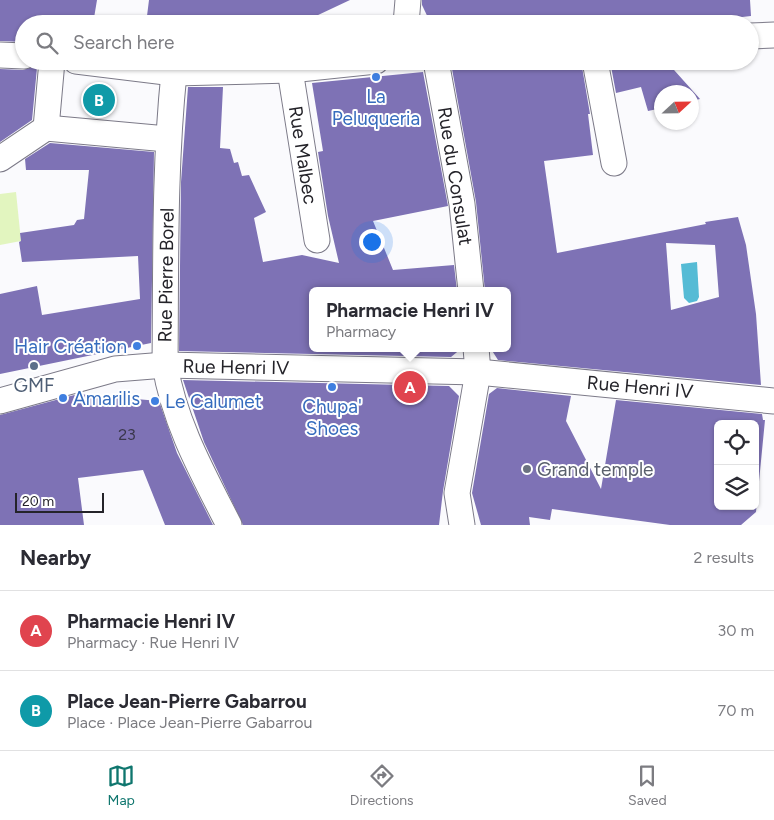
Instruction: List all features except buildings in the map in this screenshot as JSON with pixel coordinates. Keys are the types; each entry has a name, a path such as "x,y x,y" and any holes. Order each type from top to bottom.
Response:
{"street":[{"path":"407,15 408,0"},
{"path":"759,36 774,35"},
{"path":"0,55 15,56"},
{"path":"46,128 51,70"},
{"path":"150,70 174,73 290,70"},
{"name":"Rue Malbec","path":"290,70 317,240"},
{"name":"Rue du Consulat","path":"438,70 462,204 471,287"},
{"path":"597,70 614,163"},
{"name":"Rue Pierre Borel","path":"174,73 167,139 165,365 169,392 194,455 229,525"},
{"path":"0,159 46,128 167,139"},
{"path":"462,525 457,494 477,360"},
{"name":"Rue Henri IV","path":"0,400 115,369 165,365 477,360 774,401"}],"green space":[{"path":"16,192 21,241 0,245 0,194"}],"water":[{"path":"697,262 699,297 697,301 689,303 684,298 681,264"}],"place":[{"name":"La Peluqueria","path":"376,77"},
{"name":"Place Jean-Pierre Gabarrou","path":"99,100"},
{"name":"Hair Création","path":"137,346"},
{"name":"GMF","path":"34,366"},
{"name":"Chupa' Shoes","path":"332,387"},
{"name":"Pharmacie Henri IV","path":"410,387"},
{"name":"Amarilis","path":"63,398"},
{"name":"Le Calumet","path":"155,401"},
{"name":"Grand temple","path":"527,469"}]}
